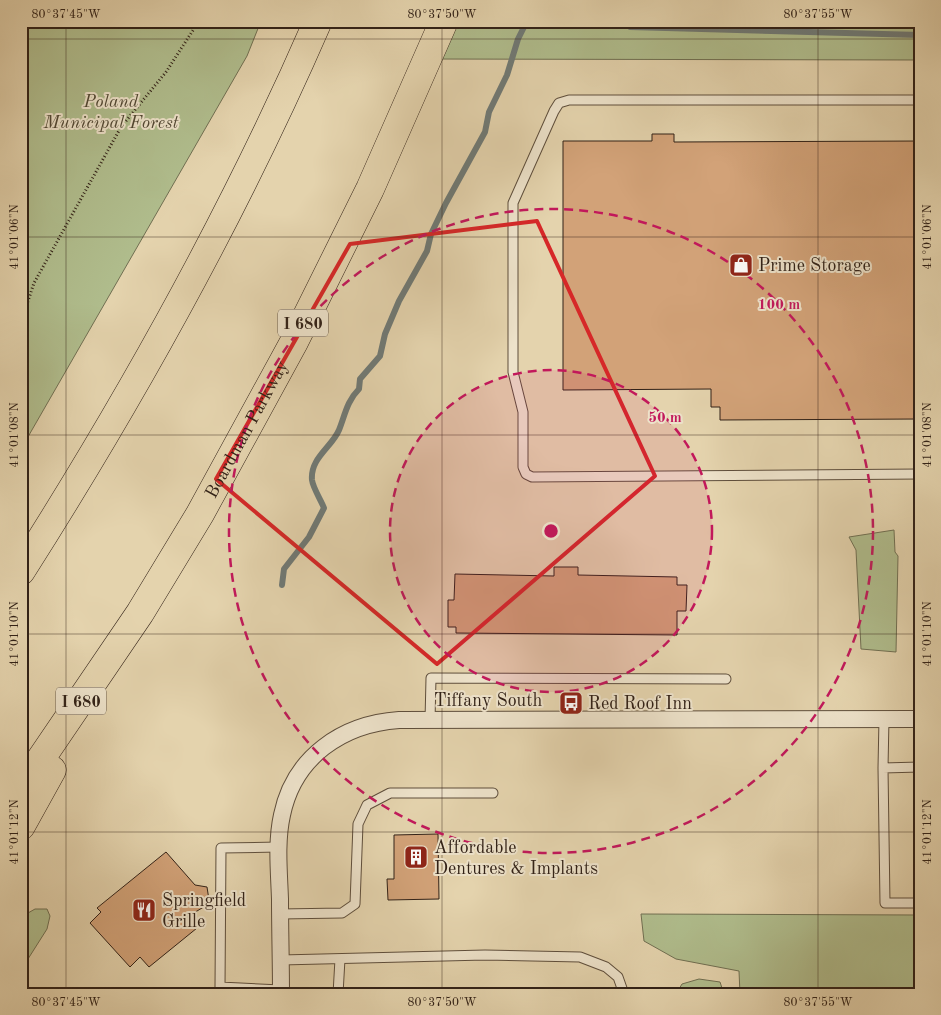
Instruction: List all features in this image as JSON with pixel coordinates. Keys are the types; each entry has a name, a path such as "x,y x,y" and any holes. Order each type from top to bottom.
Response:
{"highway":[{"path":"21,571 162,337 241,187 318,21"},
{"name":"Boardman Parkway","path":"21,788 140,613 200,514 294,342 370,189 444,21"},
{"path":"21,826 140,613"}],"street":[{"name":"Tiffany South","path":"281,992 279,847 282,816 289,792 298,774 316,753 336,738 354,728 384,721 920,719"}],"lane":[{"path":"920,100 569,100 559,103 554,111 513,203 513,372 523,412 524,467 526,474 532,477 920,474"},
{"path":"430,721 431,678 726,679"},
{"path":"884,719 885,903 920,903"},
{"path":"883,768 920,768"},
{"path":"280,914 342,913 355,904 358,824 367,805 390,793 493,793"},
{"path":"279,847 221,848 220,987 281,992"},
{"path":"281,960 484,955 580,957 606,967 618,977 624,994"},
{"path":"338,994 340,959"}],"path":[{"path":"21,322 34,283 121,127 166,72 199,21"}],"highlighted area":[{"path":"537,221 655,476 437,664 216,479 350,244"}],"green space":[{"name":"Poland Municipal Forest","path":"21,21 261,21 247,56 21,449"},
{"path":"444,21 920,21 920,60 429,59"},
{"path":"894,530 895,552 898,556 896,652 861,649 856,550 849,537"},
{"path":"35,909 47,909 50,916 47,929 21,970 21,917"},
{"path":"641,914 920,915 920,994 740,994 739,971 676,959 644,941"},
{"path":"699,979 720,982 724,994 676,994 682,984"}],"building":[{"name":"Prime Storage","path":"652,134 674,134 674,142 920,141 919,419 720,420 720,407 711,407 711,389 563,390 563,141 652,141"},
{"path":"554,567 578,567 578,575 677,577 677,585 687,585 686,611 677,611 677,635 456,633 456,627 448,627 448,600 454,600 455,574 554,576"},
{"name":"Affordable Dentures & Implants","path":"438,834 439,899 388,900 387,879 394,879 394,835"},
{"name":"Springfield Grille","path":"166,852 195,885 207,887 209,900 207,905 187,917 197,928 149,967 140,957 130,967 90,923 101,912 97,908"}],"waterway":[{"path":"282,585 284,569 309,537 324,508 312,480 314,465 336,436 349,403 359,389 360,379 380,356 385,334 399,301 427,251 431,234 446,203 485,132 489,112 507,75 518,39 527,21"},
{"path":"629,21 630,27 920,35"}],"place":[{"name":"Prime Storage","path":"741,265"},
{"name":"Red Roof Inn","path":"571,703"},
{"name":"Affordable Dentures & Implants","path":"416,857"},
{"name":"Springfield Grille","path":"144,910"}]}
